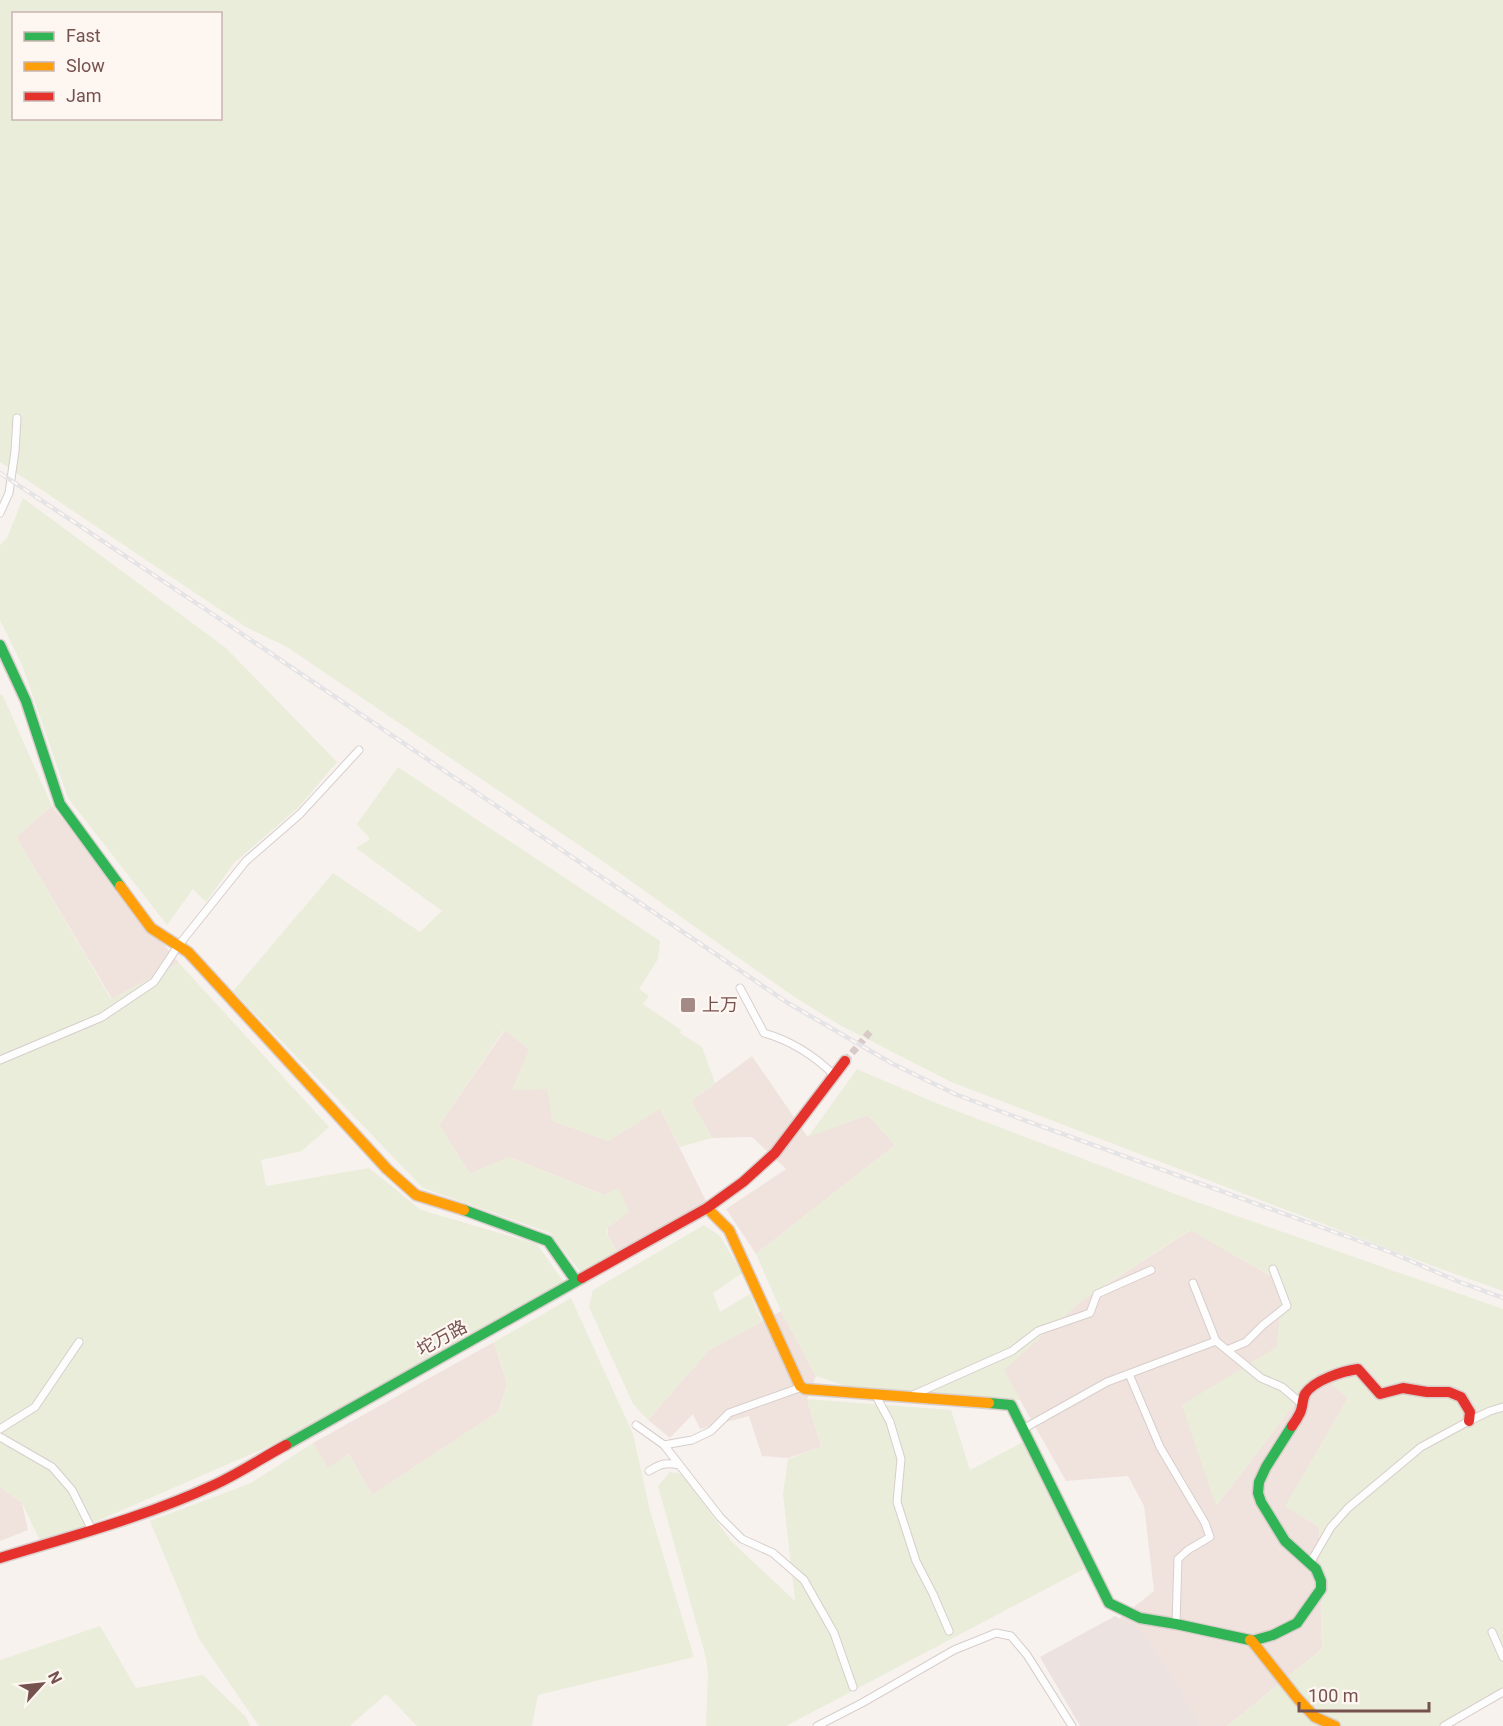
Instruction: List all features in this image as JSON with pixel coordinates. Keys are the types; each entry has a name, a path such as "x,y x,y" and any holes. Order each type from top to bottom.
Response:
{"street":[{"path":"0,513 9,493 17,418"},
{"path":"0,645 26,701 60,804 151,928 188,952 387,1169 416,1195 548,1241 576,1281"},
{"path":"0,1060 102,1017 154,982 178,946 246,861 300,814 359,750"},
{"path":"740,988 764,1033 785,1039 805,1051 835,1076"},
{"name":"坨万路","path":"0,1558 188,1497 225,1479 707,1208 726,1196 775,1153 846,1061"},
{"path":"707,1208 729,1230 802,1388"},
{"path":"1227,1350 1246,1342 1287,1306 1273,1269"},
{"path":"911,1396 1012,1351 1038,1331 1090,1313 1098,1294 1151,1270"},
{"path":"1193,1283 1216,1341 1261,1378 1282,1387 1302,1404"},
{"path":"1023,1429 1107,1382 1216,1341"},
{"path":"0,1429 35,1407 79,1342"},
{"path":"664,1445 692,1440 711,1431 729,1413 802,1388 1011,1405 1108,1603 1140,1618 1251,1641 1274,1635 1297,1623 1321,1589 1321,1581 1316,1569 1285,1541 1258,1493 1259,1482 1266,1467 1301,1412 1306,1392 1332,1376 1350,1369 1358,1369 1380,1394 1403,1388 1427,1392 1449,1392 1461,1397 1470,1412 1469,1421"},
{"path":"1129,1374 1160,1447 1205,1523 1210,1537 1178,1558 1176,1624"},
{"path":"875,1394 890,1422 901,1458 897,1502 916,1561 949,1631"},
{"path":"1310,1563 1331,1527 1348,1509 1421,1447 1469,1421 1503,1407"},
{"path":"636,1425 664,1445 720,1517 742,1539 773,1553 804,1580 834,1634 853,1687"},
{"path":"0,1437 52,1467 72,1490 92,1530"},
{"path":"649,1471 660,1464 679,1465"},
{"path":"1492,1632 1503,1657"},
{"path":"817,1726 954,1650 996,1633 1011,1636 1027,1655 1072,1726"},
{"path":"1251,1641 1315,1717 1335,1726"},
{"path":"1444,1726 1468,1710 1503,1692"}],"shaded area":[{"path":"52,806 179,963 112,999 16,837"},
{"path":"505,1030 529,1049 547,1089 608,1141 660,1108 707,1203 619,1255 608,1236 604,1195 509,1157 470,1174 439,1125"},
{"path":"752,1056 807,1136 868,1115 895,1145 756,1254 726,1209 786,1169 752,1137 712,1138 691,1101"},
{"path":"1191,1230 1283,1283 1277,1347 1216,1506 1319,1372 1348,1398 1286,1506 1319,1527 1322,1649 1227,1726 1135,1726 1069,1658 1154,1591 1144,1506 1128,1476 1066,1481 1003,1370 1082,1300"},
{"path":"781,1311 816,1376 807,1399 821,1447 788,1458 762,1456 749,1416 700,1429 693,1414 670,1438 648,1420 709,1350"},
{"path":"494,1342 507,1384 498,1412 372,1495 349,1454 328,1469 313,1443"},
{"path":"0,1487 22,1503 28,1530 0,1541"},
{"path":"1115,1616 1141,1631 1179,1688 1200,1726 1080,1726 1040,1657"}],"green space":[{"path":"0,0 1503,0 1503,1291 951,1082 840,1025 796,998 611,867 287,647 246,627 0,462"},
{"path":"23,498 226,648 337,762 299,807 234,863 206,902 193,889 167,925 68,798 22,665 0,620 0,545 7,538"},
{"path":"2,694 52,806 16,837 111,999 179,963 329,1127 302,1151 261,1160 266,1186 369,1168 421,1210 537,1244 565,1284 286,1439 42,1545 22,1503 0,1487 0,695"},
{"path":"398,767 660,941 658,959 639,989 649,996 643,1004 702,1047 715,1083 691,1101 712,1138 680,1147 660,1109 608,1141 552,1121 547,1089 512,1090 529,1049 504,1030 439,1125 470,1174 509,1157 603,1195 619,1188 629,1212 606,1229 619,1255 582,1274 550,1233 423,1188 233,991 333,873 420,932 442,911 356,848 370,839 357,824"},
{"path":"857,1069 936,1103 1194,1201 1503,1309 1503,1691 1441,1726 1227,1726 1322,1649 1319,1527 1285,1506 1348,1398 1319,1372 1216,1506 1182,1405 1277,1347 1282,1282 1190,1230 1082,1300 1004,1370 1020,1400 845,1386 816,1376 781,1311 756,1254 895,1145 868,1115 808,1137"},
{"path":"704,1225 720,1236 742,1273 713,1293 720,1312 750,1294 762,1322 709,1350 648,1420 633,1404 589,1307 593,1290"},
{"path":"571,1298 633,1434 650,1511 694,1657 538,1695 532,1726 417,1726 386,1694 350,1726 259,1726 199,1639 150,1521 251,1483 313,1443 328,1468 349,1454 372,1495 498,1412 507,1384 494,1342"},
{"path":"807,1399 951,1410 970,1470 1023,1442 1084,1569 786,1726 706,1726 708,1674 706,1658 658,1486 670,1472 682,1474 732,1542 795,1601 783,1494 788,1459 821,1447"},
{"path":"100,1626 136,1688 203,1675 246,1717 250,1726 0,1726 0,1660"}],"tunnel":[{"path":"845,1061 870,1032"}],"railway":[{"path":"0,473 788,1003 893,1064 955,1094 1390,1252 1503,1298"}],"traffic: fast":[{"path":"0,645 26,701 60,804 120,886"},
{"path":"464,1210 548,1241 576,1281"},
{"path":"286,1445 582,1278"},
{"path":"989,1403 1011,1405 1109,1603 1140,1618 1250,1640"},
{"path":"1252,1641 1273,1635 1297,1623 1321,1589 1321,1581 1316,1569 1285,1541 1258,1493 1259,1482 1266,1467 1292,1426"}],"traffic: slow":[{"path":"120,886 151,928 188,952 387,1169 416,1195 464,1210"},
{"path":"707,1208 729,1230 800,1386 805,1389 989,1403"},
{"path":"1250,1640 1315,1717 1335,1726"}],"traffic: jam":[{"path":"582,1278 707,1208 743,1182 775,1153 845,1061"},
{"path":"1292,1426 1300,1413 1304,1396 1309,1389 1329,1377 1358,1369 1380,1394 1403,1388 1427,1392 1449,1392 1461,1397 1470,1412 1469,1421"},
{"path":"0,1558 162,1507 214,1485 286,1445"}],"place":[{"name":"上万","path":"688,1005"}]}
